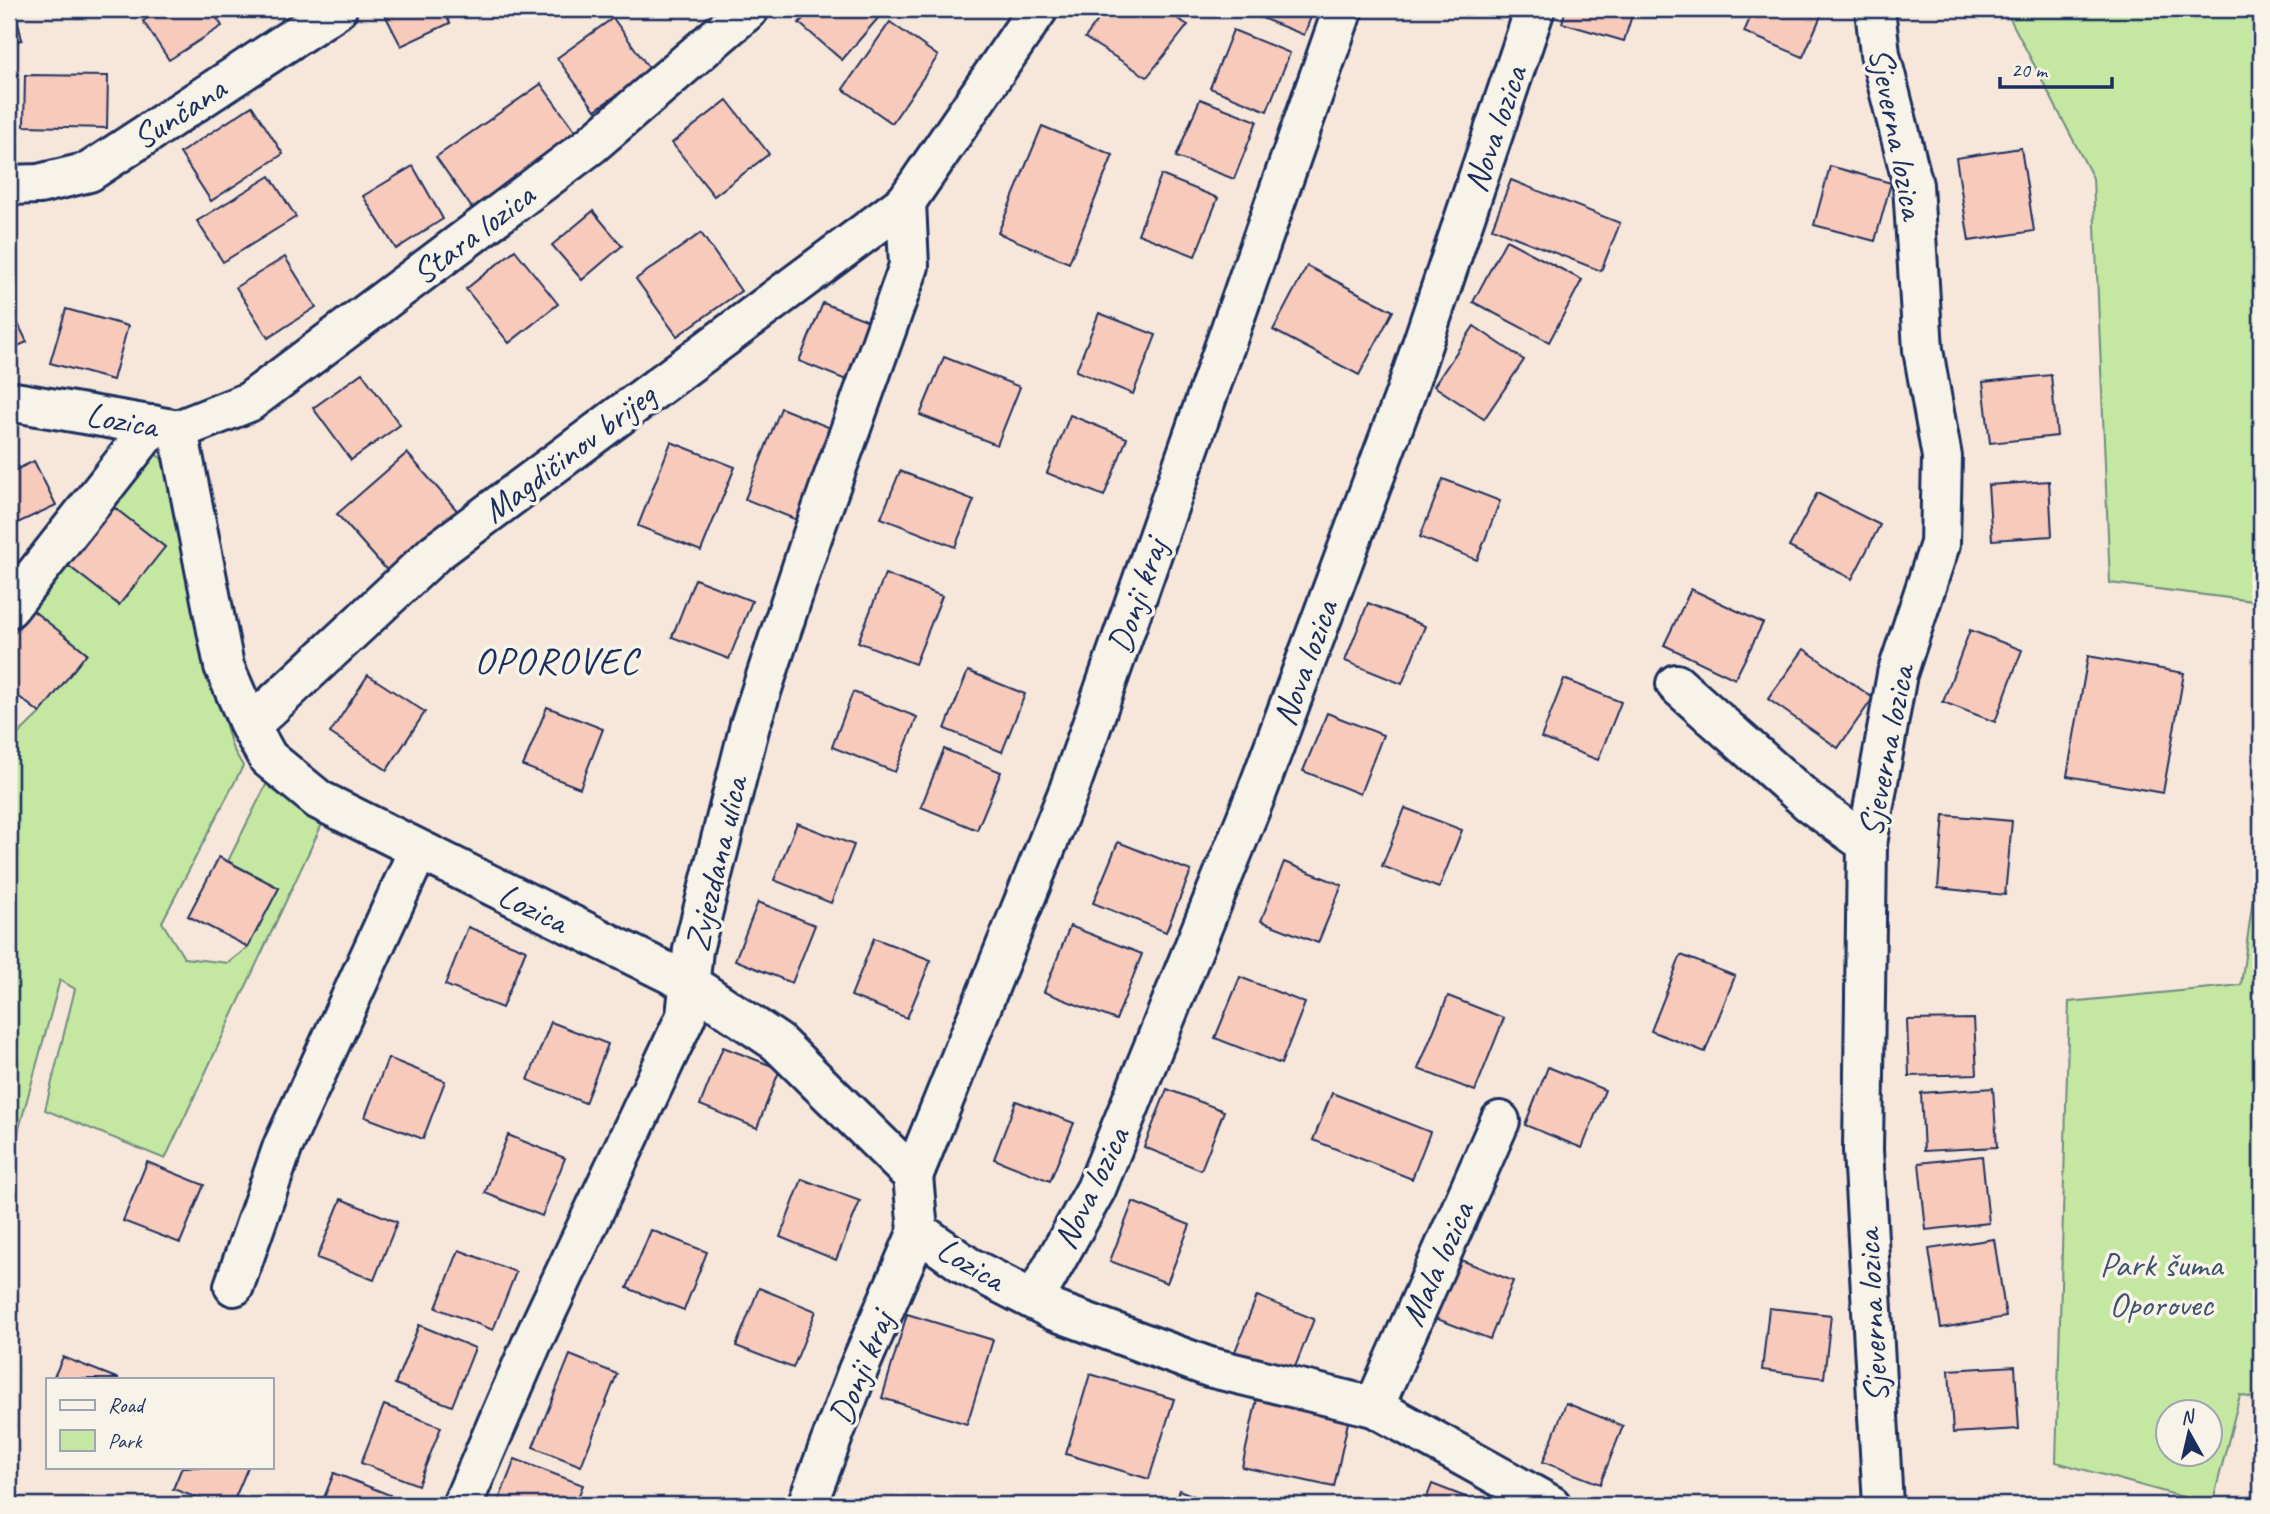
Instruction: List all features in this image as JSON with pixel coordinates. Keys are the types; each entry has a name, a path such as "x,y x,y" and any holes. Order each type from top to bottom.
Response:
{"street":[{"name":"Sunčana","path":"9,185 39,184 89,172 337,9"},
{"name":"Stara lozica","path":"165,427 249,402 591,145 749,9"},
{"name":"Magdičinov brijeg","path":"250,726 435,553 906,202 1038,9"},
{"name":"Donji kraj","path":"913,1176 1069,790 1343,9"},
{"name":"Nova lozica","path":"1034,1300 1096,1189 1257,792 1405,396 1535,9"},
{"name":"Sjeverna lozica","path":"1875,9 1880,54 1913,185 1923,350 1942,457 1940,544 1897,674 1867,844 1863,1150 1883,1505"},
{"name":"Zvjezdana ulica","path":"462,1505 532,1343 686,1017 694,950 750,725 808,548 909,266 906,202"},
{"name":"Lozica","path":"9,401 165,427 224,666 250,726 268,758 320,800 418,851 689,983 777,1042 913,1176 918,1231 967,1266 1055,1311 1209,1367 1374,1407 1550,1505"},
{"path":"9,608 165,427"},
{"path":"1676,684 1810,803 1867,844"},
{"path":"234,1286 283,1146 418,851"},
{"name":"Mala lozica","path":"1374,1407 1500,1121"},
{"name":"Donji kraj","path":"807,1505 858,1370 918,1231"}],"green space":[{"path":"2005,9 2261,9 2261,602 2110,583 2093,178"},
{"path":"149,449 162,459 182,545 194,614 232,747 243,766 162,922 184,958 228,963 248,947 279,888 228,861 267,783 323,822 165,1159 45,1110 75,989 60,980 9,1165 9,743 40,713 87,653 27,606 61,560 164,547 107,502"},
{"name":"Park šuma Oporovec","path":"2261,840 2261,1400 2240,1395 2224,1458 2224,1398 2154,1398 2154,1468 2221,1468 2212,1505 2056,1462 2069,1002 2241,985"}],"building":[{"path":"9,9 15,9 22,40 9,43"},
{"path":"163,9 211,9 222,26 169,60 143,21"},
{"path":"382,9 442,9 450,23 401,46"},
{"path":"812,9 870,9 879,17 842,60 799,23"},
{"path":"1106,9 1161,9 1188,25 1147,77 1085,38"},
{"path":"1248,9 1314,9 1304,35 1247,12"},
{"path":"1566,9 1634,9 1624,41 1562,23"},
{"path":"1754,9 1824,9 1803,57 1744,32"},
{"path":"613,18 651,71 595,110 557,58"},
{"path":"890,22 938,56 892,123 843,89"},
{"path":"1233,30 1290,53 1267,111 1210,88"},
{"path":"25,75 108,76 107,128 24,126"},
{"path":"541,84 577,134 472,208 436,157"},
{"path":"1200,99 1257,121 1234,179 1176,157"},
{"path":"727,100 769,154 714,196 672,143"},
{"path":"252,106 283,154 211,201 180,153"},
{"path":"1042,126 1113,155 1069,263 998,233"},
{"path":"2021,148 2034,231 1969,241 1956,158"},
{"path":"413,166 443,219 396,249 363,196"},
{"path":"1830,166 1891,183 1875,241 1814,225"},
{"path":"1161,175 1218,198 1195,256 1138,234"},
{"path":"270,176 296,217 223,262 197,221"},
{"path":"1511,180 1620,223 1601,271 1492,228"},
{"path":"593,211 622,246 582,280 552,245"},
{"path":"701,233 741,291 677,336 636,279"},
{"path":"1506,240 1582,280 1549,342 1473,302"},
{"path":"515,250 558,304 509,343 466,289"},
{"path":"285,257 316,307 268,338 236,287"},
{"path":"1307,266 1393,311 1359,375 1273,330"},
{"path":"823,303 879,325 856,384 799,361"},
{"path":"9,305 27,342 9,350"},
{"path":"66,309 128,326 113,380 50,363"},
{"path":"1099,313 1156,335 1133,394 1076,371"},
{"path":"1474,326 1524,360 1484,419 1434,386"},
{"path":"944,357 1020,387 997,445 920,415"},
{"path":"362,373 400,425 351,460 313,408"},
{"path":"2051,375 2057,436 1990,443 1983,382"},
{"path":"781,408 838,431 802,522 745,499"},
{"path":"1070,415 1127,438 1104,496 1047,473"},
{"path":"671,442 735,467 701,551 638,526"},
{"path":"407,453 461,515 392,576 337,514"},
{"path":"34,461 56,505 9,527 9,473"},
{"path":"900,471 974,500 955,547 881,518"},
{"path":"1443,479 1500,501 1477,560 1420,537"},
{"path":"2049,481 2052,536 1992,540 1988,485"},
{"path":"1817,493 1880,525 1852,579 1789,547"},
{"path":"107,502 165,547 119,605 61,560"},
{"path":"885,574 942,596 915,664 858,642"},
{"path":"695,579 752,601 729,659 672,637"},
{"path":"1691,589 1763,623 1735,679 1664,645"},
{"path":"1368,603 1425,626 1402,684 1345,661"},
{"path":"32,610 87,653 40,713 9,689 9,640"},
{"path":"1970,630 2022,650 1995,722 1943,702"},
{"path":"1804,649 1873,698 1838,748 1768,699"},
{"path":"2088,656 2184,673 2163,793 2067,776"},
{"path":"968,671 1025,694 1002,752 945,729"},
{"path":"368,675 425,712 387,770 330,733"},
{"path":"1564,679 1621,702 1598,760 1541,738"},
{"path":"853,692 917,717 895,772 832,747"},
{"path":"547,707 603,729 580,788 523,766"},
{"path":"1327,713 1383,735 1360,794 1303,771"},
{"path":"944,749 1001,772 977,830 921,807"},
{"path":"1405,808 1462,830 1439,888 1382,866"},
{"path":"1944,815 2012,821 2005,895 1938,888"},
{"path":"797,823 854,845 831,903 774,880"},
{"path":"1118,842 1191,871 1166,932 1093,903"},
{"path":"219,857 279,888 248,947 188,916"},
{"path":"1284,862 1342,885 1318,943 1261,921"},
{"path":"758,902 815,925 792,983 735,960"},
{"path":"1070,926 1142,954 1116,1020 1044,992"},
{"path":"468,927 526,950 502,1008 445,985"},
{"path":"874,938 931,960 907,1018 851,996"},
{"path":"1681,955 1735,976 1705,1052 1651,1031"},
{"path":"1240,977 1305,1003 1281,1064 1215,1038"},
{"path":"1448,996 1504,1018 1475,1091 1418,1069"},
{"path":"1974,1019 1977,1074 1909,1076 1907,1020"},
{"path":"551,1022 608,1044 585,1103 528,1080"},
{"path":"723,1047 780,1069 757,1128 700,1105"},
{"path":"388,1058 445,1081 423,1139 365,1117"},
{"path":"1548,1067 1605,1090 1582,1148 1525,1125"},
{"path":"1993,1088 1997,1147 1924,1151 1921,1093"},
{"path":"1167,1089 1224,1111 1201,1170 1144,1147"},
{"path":"1332,1093 1430,1132 1412,1179 1313,1140"},
{"path":"1016,1101 1074,1123 1050,1181 994,1159"},
{"path":"508,1135 565,1158 542,1216 485,1193"},
{"path":"1982,1156 1989,1223 1926,1230 1919,1163"},
{"path":"147,1162 204,1185 180,1243 123,1221"},
{"path":"802,1179 860,1201 836,1260 780,1237"},
{"path":"341,1199 397,1222 374,1280 317,1258"},
{"path":"1133,1202 1190,1225 1167,1283 1110,1261"},
{"path":"651,1230 707,1252 684,1310 627,1288"},
{"path":"1994,1239 2006,1317 1941,1328 1929,1249"},
{"path":"459,1250 516,1272 493,1330 436,1308"},
{"path":"1456,1258 1513,1281 1490,1339 1432,1317"},
{"path":"759,1288 816,1311 793,1368 736,1346"},
{"path":"1257,1296 1314,1319 1291,1377 1234,1354"},
{"path":"1769,1308 1831,1315 1824,1378 1762,1370"},
{"path":"907,1314 993,1340 967,1424 882,1398"},
{"path":"419,1325 475,1348 452,1406 395,1384"},
{"path":"570,1355 617,1374 581,1466 533,1447"},
{"path":"63,1357 116,1378 53,1378"},
{"path":"2015,1366 2019,1429 1953,1433 1949,1370"},
{"path":"1090,1374 1174,1399 1149,1479 1066,1454"},
{"path":"1258,1394 1350,1413 1334,1487 1242,1467"},
{"path":"1566,1403 1623,1426 1600,1484 1543,1462"},
{"path":"384,1405 441,1427 418,1485 361,1463"},
{"path":"515,1459 583,1485 575,1505 497,1505"},
{"path":"182,1468 248,1468 232,1505 217,1505 173,1489"},
{"path":"334,1473 390,1495 386,1505 321,1505"},
{"path":"1432,1484 1486,1505 1424,1505"},
{"path":"1179,1490 1217,1505 1173,1505"},
{"path":"1747,1499 1810,1500 1810,1505 1747,1505"}],"district":[{"name":"OPOROVEC","path":"557,660"}]}
